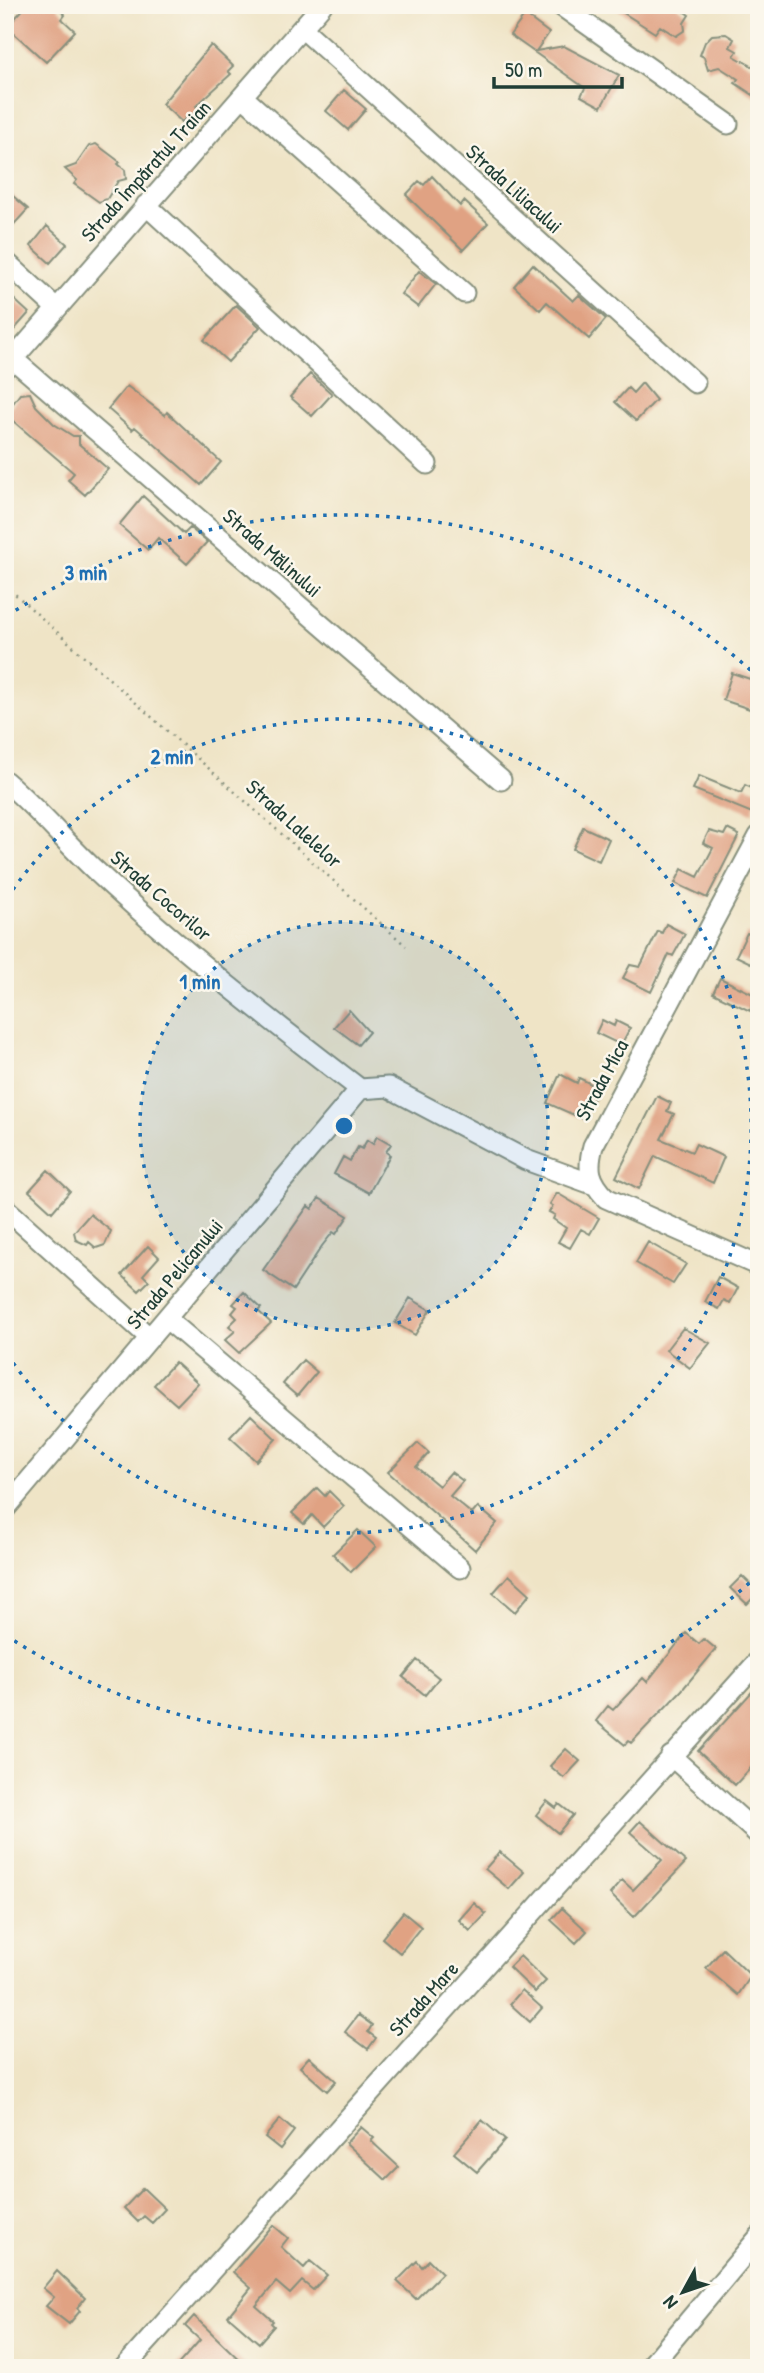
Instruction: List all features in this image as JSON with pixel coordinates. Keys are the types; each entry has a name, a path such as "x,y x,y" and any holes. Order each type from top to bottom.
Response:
{"street":[{"name":"Strada Împăratul Traian","path":"9,364 55,307 322,5"},
{"path":"561,5 728,124"},
{"name":"Strada Liliacului","path":"302,29 695,383"},
{"path":"243,97 464,293"},
{"path":"146,205 427,464"},
{"path":"5,261 55,307"},
{"name":"Strada Mălinului","path":"9,364 501,780"},
{"name":"Strada Cocorilor","path":"5,781 31,803 96,871 274,1024 360,1089"},
{"name":"Strada Mica","path":"592,1184 588,1167 593,1146 759,836"},
{"path":"360,1089 388,1087 526,1160 592,1184 606,1198 759,1266"},
{"name":"Strada Pelicanului","path":"5,1509 168,1320 360,1089"},
{"path":"5,1208 150,1338"},
{"path":"168,1320 460,1568"},
{"name":"Strada Mare","path":"124,2368 759,1660"},
{"path":"671,1756 759,1835"},
{"path":"649,2368 759,2237"}],"path":[{"name":"Strada Lalelelor","path":"5,585 406,946"}],"building":[{"path":"27,5 55,5 65,15 62,19 75,31 46,62 7,27"},
{"path":"611,5 675,5 689,15 684,23 685,30 676,36 660,26 655,33"},
{"path":"525,15 549,33 536,51 564,46 619,75 601,107 581,96 585,88 510,35"},
{"path":"726,34 734,39 730,47 737,51 734,56 759,70 759,99 735,83 738,79 719,67 708,70 704,57 700,55 705,42 712,35"},
{"path":"211,45 233,66 228,71 231,74 196,106 199,109 189,119 187,117 182,122 162,104"},
{"path":"344,90 366,109 348,130 326,111"},
{"path":"96,144 120,162 118,164 125,170 126,179 118,181 107,199 99,202 74,184 77,180 65,169 76,165 89,146"},
{"path":"432,176 460,206 464,201 488,223 463,250 406,195 419,181 424,185"},
{"path":"5,189 28,209 5,234"},
{"path":"47,226 67,244 50,263 31,246"},
{"path":"533,264 573,301 579,295 606,319 589,339 547,302 540,310 514,286"},
{"path":"419,271 436,284 418,307 401,294"},
{"path":"5,291 29,313 5,340"},
{"path":"236,305 260,327 228,362 204,340"},
{"path":"310,374 332,394 312,416 290,397"},
{"path":"642,383 656,400 636,421 615,402 628,388 633,393"},
{"path":"127,386 165,415 167,412 221,462 201,485 135,427 132,430 108,409"},
{"path":"30,393 36,406 54,424 73,436 79,436 79,444 108,469 85,495 68,480 74,473 5,414 20,394"},
{"path":"143,496 184,534 190,528 207,542 187,564 158,538 148,550 119,525"},
{"path":"732,673 759,682 759,712 723,700"},
{"path":"699,776 741,793 745,785 759,791 752,813 693,789"},
{"path":"583,827 609,839 599,861 573,849"},
{"path":"727,829 739,835 707,898 675,883 682,869 698,877 713,848 703,843 709,831 724,835"},
{"path":"666,924 685,934 673,956 669,954 651,992 623,978 630,965 640,967 658,931 662,933"},
{"path":"747,933 759,939 759,967 736,956"},
{"path":"720,978 757,996 750,1011 713,993"},
{"path":"349,1010 369,1032 358,1045 334,1027"},
{"path":"602,1020 614,1026 616,1021 630,1028 621,1045 596,1033"},
{"path":"560,1074 577,1083 579,1078 599,1088 583,1119 547,1103"},
{"path":"657,1096 671,1103 667,1111 674,1114 661,1139 692,1152 696,1144 724,1157 713,1183 655,1156 639,1189 616,1177"},
{"path":"377,1136 391,1144 386,1152 390,1155 369,1193 334,1174 343,1157 350,1161 358,1147 362,1149 367,1140 373,1144"},
{"path":"48,1170 70,1191 52,1212 29,1191"},
{"path":"557,1193 599,1218 590,1234 581,1229 570,1248 558,1242 566,1228 553,1219 555,1215 549,1212 553,1206 550,1204"},
{"path":"319,1198 348,1216 336,1234 333,1232 322,1246 293,1290 263,1270 308,1206 312,1209"},
{"path":"90,1214 111,1231 105,1245 96,1248 89,1242 87,1245 76,1240 74,1232"},
{"path":"648,1242 686,1264 673,1284 636,1263"},
{"path":"148,1246 159,1257 143,1275 149,1281 139,1291 122,1275"},
{"path":"718,1277 738,1288 730,1303 724,1300 719,1309 705,1302"},
{"path":"244,1292 261,1308 258,1311 271,1323 239,1353 225,1340 235,1331 229,1326 237,1318 232,1313 237,1307 233,1304"},
{"path":"410,1298 430,1310 415,1335 395,1323"},
{"path":"683,1328 710,1343 690,1368 666,1350"},
{"path":"303,1360 317,1372 297,1396 283,1384"},
{"path":"175,1362 198,1383 177,1405 154,1385"},
{"path":"251,1415 276,1439 256,1461 230,1437"},
{"path":"418,1443 429,1453 416,1467 439,1486 451,1472 463,1481 450,1496 472,1514 478,1507 497,1523 475,1550 388,1472"},
{"path":"317,1488 325,1496 329,1491 344,1506 323,1527 312,1515 304,1524 292,1513"},
{"path":"358,1530 376,1547 351,1572 333,1554"},
{"path":"509,1575 530,1594 515,1612 493,1593"},
{"path":"742,1576 759,1592 747,1604 730,1588"},
{"path":"686,1633 699,1644 704,1639 716,1649 682,1690 631,1743 628,1741 625,1745 596,1721 608,1706 613,1710 643,1678 647,1682"},
{"path":"417,1660 439,1678 425,1695 403,1677"},
{"path":"759,1684 759,1759 735,1785 698,1751"},
{"path":"566,1749 580,1761 564,1778 550,1766"},
{"path":"547,1801 556,1808 559,1804 573,1815 558,1833 536,1815"},
{"path":"640,1821 686,1862 634,1917 610,1894 622,1880 633,1890 662,1860 630,1832"},
{"path":"500,1852 524,1872 509,1889 485,1869"},
{"path":"474,1903 486,1914 470,1931 459,1920"},
{"path":"562,1908 587,1931 576,1943 551,1920"},
{"path":"403,1912 421,1927 400,1953 382,1938"},
{"path":"723,1949 751,1976 738,1995 706,1968"},
{"path":"520,1956 546,1981 535,1992 509,1967"},
{"path":"522,1990 542,2008 530,2022 510,2004"},
{"path":"358,2015 372,2025 368,2032 376,2038 368,2049 345,2032"},
{"path":"309,2057 336,2081 327,2091 300,2067"},
{"path":"280,2119 294,2131 280,2149 265,2137"},
{"path":"482,2120 505,2140 477,2172 454,2153"},
{"path":"361,2127 374,2138 371,2141 399,2167 386,2180 346,2143"},
{"path":"143,2188 165,2209 152,2223 144,2216 138,2222 124,2208"},
{"path":"273,2225 288,2238 281,2247 304,2268 310,2261 327,2275 313,2290 302,2281 290,2294 276,2282 256,2306 273,2321 271,2323 274,2326 259,2343 228,2316 251,2288 233,2272"},
{"path":"429,2260 442,2273 416,2299 397,2281 417,2261 422,2267"},
{"path":"57,2271 85,2298 77,2308 80,2311 69,2324 46,2306 54,2297 43,2288"},
{"path":"194,2316 248,2368 175,2368 200,2340 185,2326"}]}
